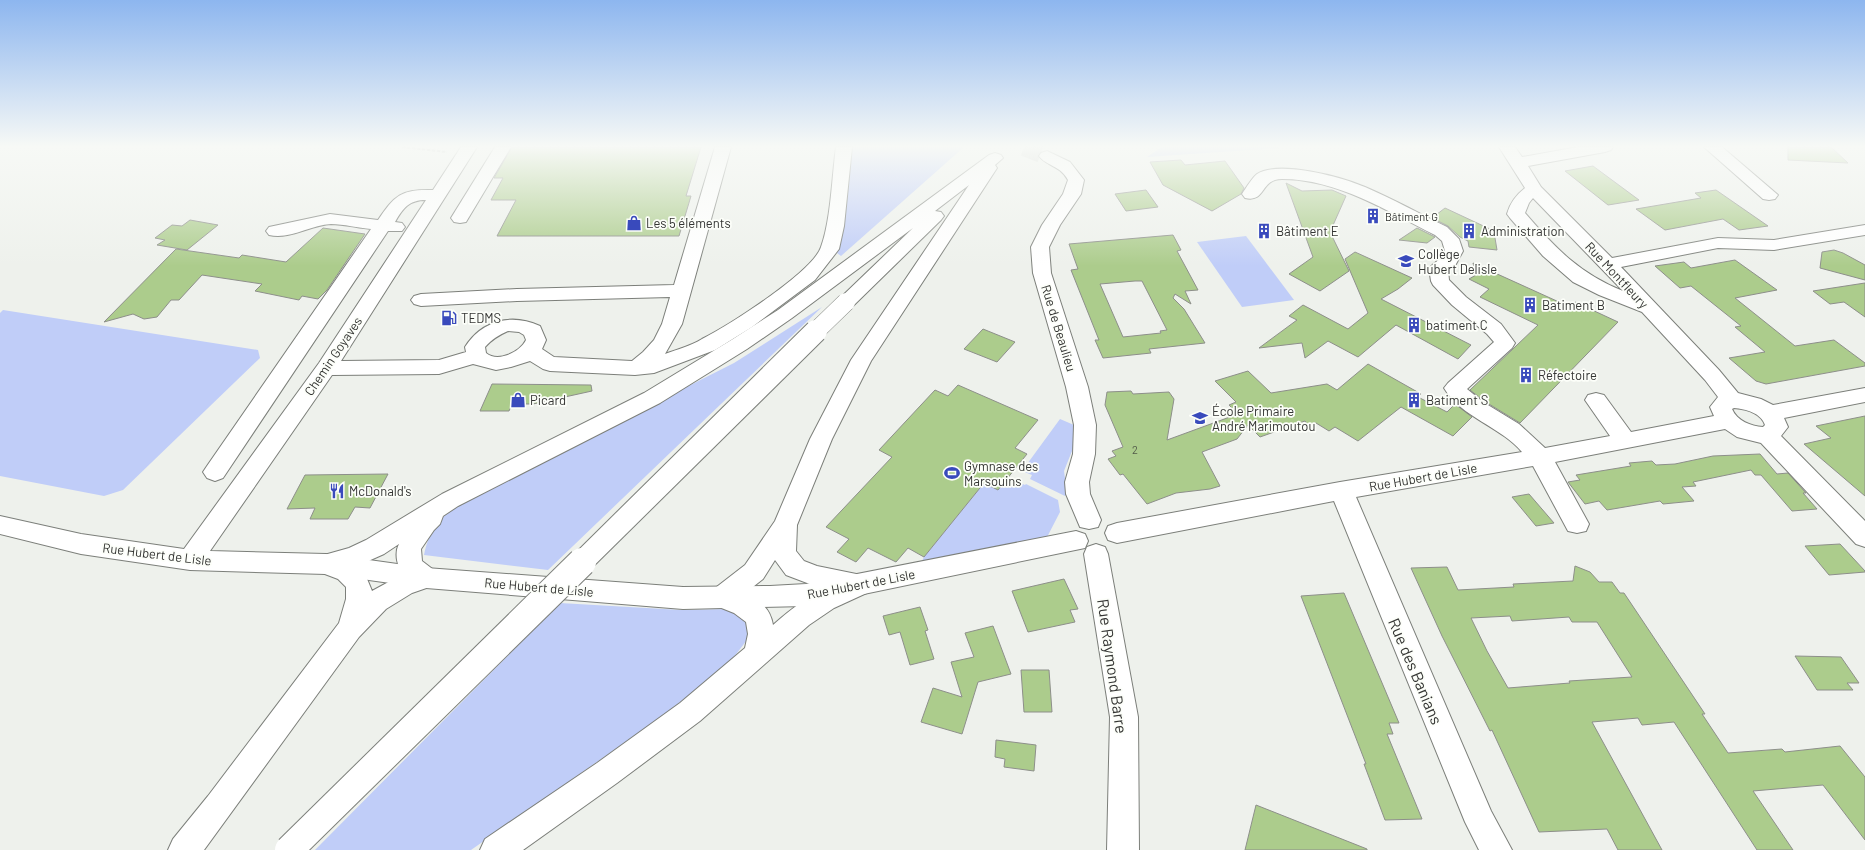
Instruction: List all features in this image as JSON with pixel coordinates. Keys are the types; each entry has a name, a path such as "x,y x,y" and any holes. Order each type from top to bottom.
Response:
{"main road":[{"name":"Chemin Goyaves","path":"190,560 326,368 444,187"},
{"path":"460,218 479,187"},
{"path":"635,368 650,359 661,347 672,324 711,187"},
{"path":"530,351 550,364 635,368 654,366 708,345 745,323 808,276 830,249 835,226 839,187"},
{"path":"326,564 354,557 376,547 450,500 652,398 786,314 955,187"},
{"path":"289,850 965,187"},
{"path":"758,651 761,634 758,616 743,605 723,597 754,572 785,525 821,439 861,360 978,187"},
{"name":"Rue de Beaulieu","path":"1074,187 1072,194 1051,225 1040,247 1042,273 1077,387 1085,425 1084,454 1077,482 1078,494 1089,520"},
{"path":"1251,194 1256,187"},
{"path":"1348,187 1399,209 1441,231 1450,239 1454,251 1449,260 1438,268 1440,281 1459,301 1494,330 1504,343 1455,388 1461,397 1506,424 1540,457 1577,524"},
{"name":"Rue Montfleury","path":"1524,187 1526,197 1608,264 1712,375 1730,411"},
{"path":"1759,187 1769,195"},
{"path":"215,472 383,226 404,198 415,194 439,195"},
{"path":"1621,297 1580,257 1526,197 1516,214 1556,258 1573,273 1601,288 1621,297 1649,309"},
{"path":"276,231 330,219 383,226 417,228"},
{"path":"1608,264 1718,243 1774,245 1865,230"},
{"path":"421,300 517,295 681,291"},
{"path":"507,325 517,295"},
{"path":"507,325 523,326 533,331 536,340 530,351 520,358 507,362 493,363 483,361 477,356 475,347 480,338 492,330 507,325"},
{"path":"326,368 439,367 477,356"},
{"path":"1730,411 1746,431 1865,395"},
{"path":"1596,400 1625,440"},
{"name":"Rue Hubert de Lisle","path":"1117,533 1340,491 1540,457 1625,440 1730,411"},
{"path":"1768,424 1865,537"},
{"name":"Rue des Banians","path":"1340,491 1346,501 1480,822 1496,850"},
{"path":"426,578 410,565 409,548 425,523 450,500"},
{"path":"1089,520 1101,520 1111,525 1117,533 1118,541 1114,548 1106,552 1086,547 1075,532 1080,524 1089,520"},
{"name":"Rue Hubert de Lisle","path":"0,525 80,544 190,560 326,564 426,578 683,598 806,595 862,584 1086,547"},
{"path":"785,525 784,553 796,568 815,576 862,584"},
{"name":"Rue Raymond Barre","path":"1086,547 1124,717 1123,850"},
{"path":"326,564 352,576 358,585 360,597 350,629"},
{"path":"184,850 219,806 350,629 377,600 404,586 426,578"},
{"path":"496,850 607,773 690,712 758,651 800,617 825,600 862,584"}],"shaded area":[{"path":"842,187 919,187 841,256 833,250"},
{"path":"1246,236 1294,300 1242,307 1197,242"},
{"path":"822,307 548,570 424,555 429,537 437,524 461,501 734,363"},
{"path":"3,310 258,350 260,358 123,490 104,496 0,476 0,313"},
{"path":"1060,419 1074,425 1074,446 1064,471 1067,493 1065,496 1030,479 1032,475 1022,471"},
{"path":"1008,478 1025,485 1026,484 1058,500 1060,512 1044,543 917,571 924,557 984,483 998,490"},
{"path":"560,603 681,610 728,609 750,620 747,640 727,666 657,720 471,850 315,850"}],"building":[{"path":"498,187 689,187 686,196 691,196 679,236 497,236 516,200 491,200"},
{"path":"1166,187 1243,187 1244,188 1241,194 1212,211"},
{"path":"1287,187 1293,187 1302,191 1332,190 1346,196 1330,232 1349,271 1320,291 1289,274 1313,257"},
{"path":"1585,187 1621,187 1639,200 1608,205"},
{"path":"1146,190 1158,207 1126,211 1115,194"},
{"path":"1716,190 1768,226 1739,230 1723,219 1665,230 1636,209 1701,198 1695,193"},
{"name":"Administration","path":"1445,208 1492,230 1494,232 1497,250 1469,247 1468,241 1460,237 1448,226 1432,218"},
{"path":"190,220 218,225 187,250 157,245 165,240 155,238 172,225 182,226"},
{"path":"323,228 365,234 327,290 318,299 302,296 299,300 255,291 262,284 202,275 179,300 171,300 157,317 144,319 133,314 104,322 176,249 239,258 242,255 286,262"},
{"path":"1417,228 1435,237 1427,243 1399,240"},
{"path":"1173,235 1181,250 1177,251 1198,290 1185,291 1191,304 1175,294 1173,298 1184,309 1205,343 1149,349 1151,353 1103,358 1095,340 1099,340 1071,270 1078,269 1069,244","holes":["1142,281 1167,330 1160,331 1161,333 1123,337 1100,284"]},
{"path":"1834,250 1843,253 1865,265 1865,280 1820,268 1822,252"},
{"path":"1355,252 1412,278 1398,289 1381,299 1471,345 1458,359 1396,325 1358,357 1328,341 1305,358 1302,343 1259,348 1297,320 1289,316 1303,305 1348,329 1368,313 1345,259"},
{"path":"1735,260 1777,290 1735,298 1795,346 1834,340 1865,363 1865,366 1766,384 1756,381 1729,358 1765,352 1735,327 1741,326 1691,286 1680,288 1655,266 1684,262 1691,268"},
{"path":"1473,263 1570,307 1575,302 1618,322 1520,423 1484,401 1470,390 1538,325 1480,297 1489,289 1469,279 1476,275"},
{"path":"1865,283 1865,317 1844,302 1830,304 1813,291"},
{"path":"983,329 1015,342 997,362 964,349"},
{"path":"1368,364 1421,394 1418,397 1447,412 1455,404 1472,417 1453,436 1401,407 1358,441 1335,427 1329,431 1316,423 1307,424 1305,421 1260,437 1248,425 1237,439 1202,452 1220,486 1210,489 1176,493 1147,504 1123,474 1120,475 1108,459 1116,456 1112,451 1123,447 1105,405 1107,392 1131,391 1133,394 1169,392 1174,399 1167,440 1238,414 1229,405 1236,402 1215,381 1248,371 1271,393 1327,384 1337,390"},
{"name":"Picard","path":"492,384 591,385 592,391 533,404 512,404 509,411 480,411"},
{"name":"Gymnase des Marsouins","path":"958,385 1038,420 1015,448 1027,454 998,490 984,483 924,557 908,548 896,562 868,548 856,562 837,552 849,539 826,527 892,457 879,450 935,390 948,396"},
{"path":"1865,416 1865,496 1804,444 1831,438 1816,426"},
{"path":"1760,454 1777,474 1788,473 1806,493 1803,493 1817,509 1792,511 1761,475 1755,475 1751,470 1693,482 1696,486 1682,487 1694,501 1663,504 1660,501 1607,510 1599,501 1585,504 1568,482 1580,480 1576,475 1631,466 1629,463 1652,461 1656,465 1675,464 1713,456"},
{"name":"McDonald's","path":"388,474 370,508 355,507 348,519 310,519 315,508 287,509 305,475"},
{"path":"1529,494 1554,523 1536,526 1512,497"},
{"path":"1840,544 1865,572 1829,575 1805,546"},
{"path":"1575,566 1590,572 1599,582 1612,582 1620,593 1624,593 1705,714 1702,714 1728,753 1782,749 1785,752 1840,746 1865,777 1865,840 1823,785 1753,791 1793,850 1757,850 1674,722 1642,725 1638,718 1592,722 1662,850 1618,850 1607,829 1539,832 1492,730 1490,731 1442,636 1411,568 1447,567 1458,590 1514,587 1513,584 1573,581","holes":["1510,616 1512,621 1569,617 1572,622 1597,622 1632,677 1569,681 1570,683 1508,688 1487,651 1471,618"]},
{"path":"1064,579 1078,609 1070,610 1075,622 1028,632 1012,591"},
{"path":"1344,593 1399,723 1389,723 1393,734 1387,734 1422,819 1385,820 1364,764 1366,764 1301,596"},
{"path":"920,607 928,630 925,631 934,659 910,665 900,632 889,635 883,616"},
{"path":"993,626 1011,674 978,682 962,734 921,722 933,688 962,697 951,662 974,657 965,633"},
{"path":"1795,656 1841,657 1859,683 1847,683 1853,690 1817,690"},
{"path":"1021,670 1049,670 1052,712 1024,712"},
{"path":"996,740 1036,745 1034,771 1004,767 1005,759 995,757"},
{"path":"1256,805 1367,849 1367,850 1245,850"}],"place":[{"name":"Bâtiment G","path":"1373,216"},
{"name":"Les 5 éléments","path":"634,223"},
{"name":"Bâtiment E","path":"1264,231"},
{"name":"Administration","path":"1469,231"},
{"name":"Collège Hubert Delisle","path":"1406,261"},
{"name":"Batiment B","path":"1530,305"},
{"name":"TEDMS","path":"449,318"},
{"name":"batiment C","path":"1414,325"},
{"name":"Réfectoire","path":"1526,375"},
{"name":"Picard","path":"518,400"},
{"name":"Batiment S","path":"1414,400"},
{"name":"École Primaire André Marimoutou","path":"1200,418"},
{"name":"Gymnase des Marsouins","path":"952,473"},
{"name":"McDonald's","path":"337,491"}]}
